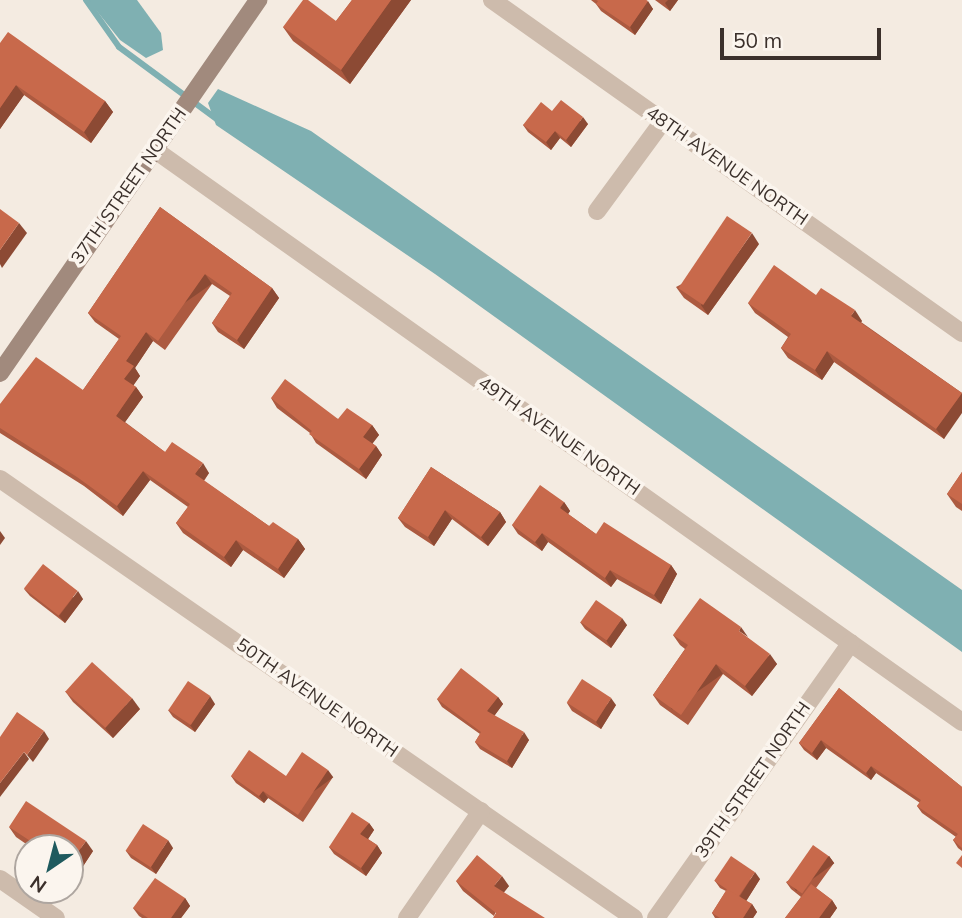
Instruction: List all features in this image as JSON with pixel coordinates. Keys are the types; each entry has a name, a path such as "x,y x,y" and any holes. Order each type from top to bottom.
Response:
{"street":[{"name":"37TH STREET NORTH","path":"0,373 258,0"},
{"name":"48TH AVENUE NORTH","path":"492,0 962,333"},
{"path":"597,211 663,121"},
{"name":"49TH AVENUE NORTH","path":"155,150 962,722"},
{"name":"50TH AVENUE NORTH","path":"0,479 634,918"},
{"name":"39TH STREET NORTH","path":"656,918 851,643"},
{"path":"407,918 481,811"},
{"path":"0,879 56,918"}],"water":[{"path":"88,0 137,0 161,33 163,50 146,58 120,40"},
{"path":"218,89 311,131 962,590 962,652 435,274 216,125 208,103"}],"building":[{"path":"303,0 308,0 336,21 352,0 391,0 341,70 283,27"},
{"path":"596,0 648,1 630,27 596,4"},
{"path":"8,32 105,101 84,132 16,85 0,108 0,43"},
{"path":"561,100 583,117 566,140 555,131 546,142 523,125 541,102 552,111"},
{"path":"160,207 272,288 237,340 212,323 232,293 205,274 158,341 146,332 126,361 134,366 124,379 136,387 116,416 165,452 172,442 203,463 195,474 269,526 273,522 298,539 278,569 236,540 224,557 176,523 190,504 143,471 117,506 0,428 0,404 36,357 83,390 121,336 88,313"},
{"path":"0,209 19,223 0,250"},
{"path":"727,216 752,233 703,305 678,288"},
{"path":"774,265 816,295 821,288 855,310 851,316 962,393 936,429 827,351 815,370 781,348 791,334 748,303"},
{"path":"285,379 338,419 347,408 372,425 363,437 376,446 359,469 309,434 312,431 271,398"},
{"path":"431,467 500,512 481,537 445,510 428,537 398,518"},
{"path":"962,472 962,504 947,494"},
{"path":"540,485 564,502 560,508 596,534 604,522 671,565 654,595 610,570 605,578 542,533 535,542 512,525"},
{"path":"43,564 78,591 59,616 24,588"},
{"path":"700,598 741,627 739,631 770,654 745,686 716,664 681,715 653,695 688,645 673,635"},
{"path":"596,600 622,618 607,640 581,622"},
{"path":"92,662 132,698 105,728 65,692"},
{"path":"461,668 498,697 487,711 524,732 507,761 475,742 481,732 437,699"},
{"path":"582,679 611,698 596,722 567,702"},
{"path":"188,681 210,696 191,725 168,710"},
{"path":"839,688 962,787 962,848 953,840 958,834 917,806 921,800 871,766 866,773 821,740 812,753 799,743"},
{"path":"17,712 44,731 27,755 24,752 0,783 0,737"},
{"path":"249,750 286,776 302,752 328,770 298,815 263,791 259,796 231,776"},
{"path":"26,801 76,834 20,834 9,827"},
{"path":"352,812 369,823 360,834 377,845 361,868 329,847"},
{"path":"143,824 168,840 151,867 126,851"},
{"path":"813,845 829,856 802,894 787,883"},
{"path":"477,855 502,876 494,886 545,918 493,918 496,913 456,881"},
{"path":"962,855 962,868 956,863"},
{"path":"731,856 755,872 738,897 714,881"},
{"path":"155,878 185,898 171,918 148,918 133,908"},
{"path":"811,884 832,900 819,918 785,918"},
{"path":"727,889 752,904 743,918 720,918 712,913"}],"waterway":[{"path":"86,0 119,47 218,120"}]}
